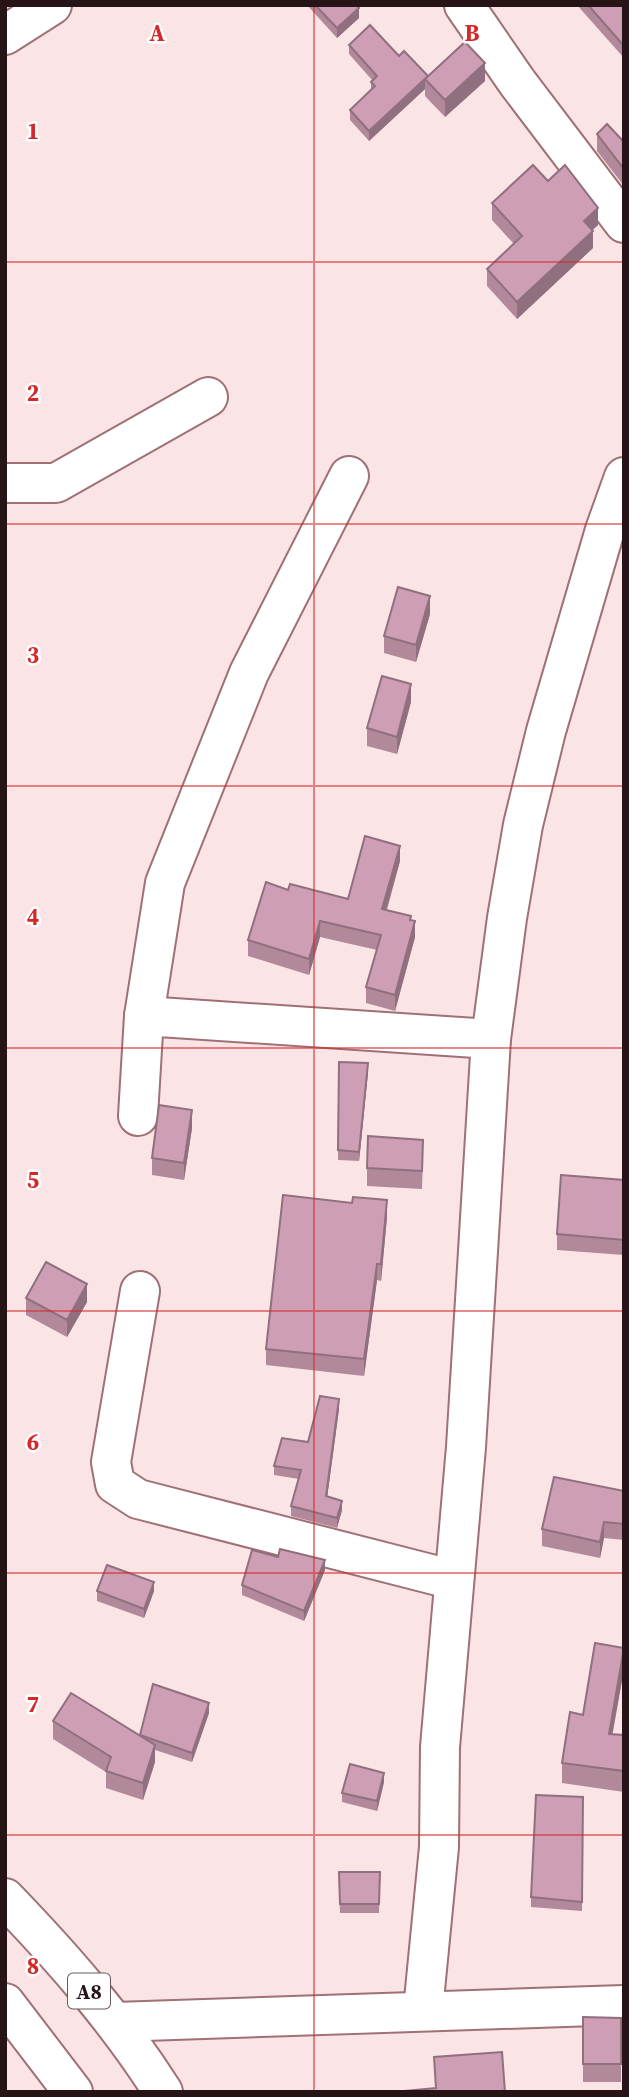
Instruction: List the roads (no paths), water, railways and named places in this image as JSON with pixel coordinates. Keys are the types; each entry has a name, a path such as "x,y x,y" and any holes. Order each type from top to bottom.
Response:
{"main road":[{"path":"5,35 52,5"},
{"path":"464,5 517,82 624,223"},
{"path":"5,483 56,483 208,397"},
{"path":"138,1116 144,1016 165,883 249,674 349,476"},
{"path":"423,2010 439,1847 440,1747 466,1447 491,1038 523,825 546,731 624,477"},
{"path":"144,1016 491,1038"},
{"path":"139,1290 111,1462 115,1483 138,1499 454,1580"},
{"name":"A8","path":"5,1898 60,1954 115,2022 163,2092"},
{"path":"5,2003 73,2092"},
{"path":"115,2022 624,2005"}]}
